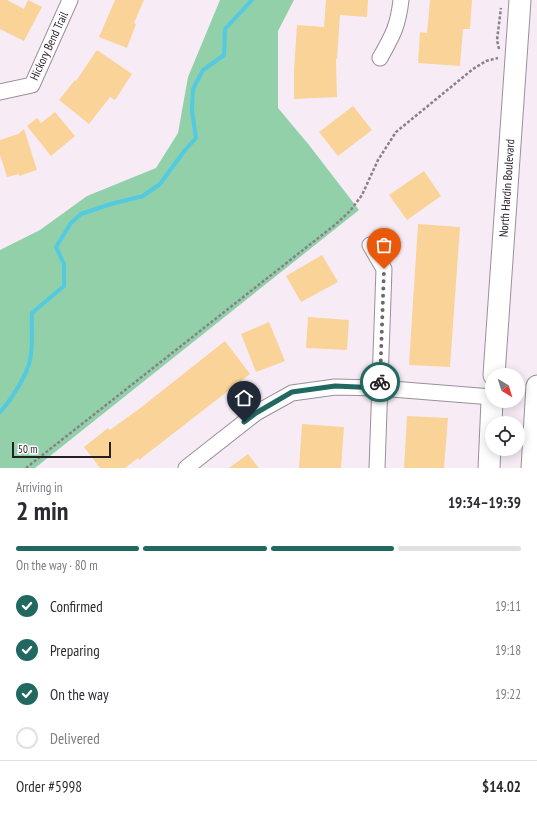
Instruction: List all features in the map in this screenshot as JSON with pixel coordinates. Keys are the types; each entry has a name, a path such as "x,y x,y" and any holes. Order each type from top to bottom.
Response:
{"street":[{"name":"Hickory Bend Trail","path":"0,92 32,85 70,0"},
{"path":"380,58 394,33 398,22 401,0"},
{"name":"North Hardin Boulevard","path":"494,368 511,1"},
{"path":"370,245 384,269 377,468"},
{"path":"186,468 256,413 292,392 335,386 485,396"},
{"path":"532,468 537,386"},
{"path":"489,468 492,408"}],"path":[{"path":"26,468 336,224 350,211 362,195 378,160 396,132 473,69 486,61 498,59 499,48 496,40 511,1"}],"green space":[{"path":"220,0 294,0 278,31 278,108 309,145 359,210 35,468 0,468 0,250 40,230 87,196 156,168 178,133 188,77"}],"building":[{"path":"0,0 7,0 24,9 28,0 42,7 24,41 0,29"},
{"path":"115,0 144,0 134,23 136,24 127,48 99,37"},
{"path":"326,0 368,0 367,17 340,15 336,59 337,97 294,99 297,25 324,27"},
{"path":"430,0 472,0 470,29 463,29 460,66 418,63 420,32 427,33"},
{"path":"97,50 132,74 115,100 110,97 89,124 59,100 75,80 76,81"},
{"path":"353,106 372,130 338,156 319,132"},
{"path":"55,112 75,136 51,156 27,126 37,118 41,123"},
{"path":"24,129 37,170 19,176 19,174 7,177 0,155 0,140 18,134"},
{"path":"424,171 441,196 407,220 389,195"},
{"path":"418,224 460,227 450,367 409,365"},
{"path":"322,255 338,282 301,302 286,276"},
{"path":"308,317 349,320 347,350 306,348"},
{"path":"269,322 285,361 256,372 241,334"},
{"path":"225,341 250,374 139,460 138,458 125,468 100,468 84,447 108,428 110,430 139,409"},
{"path":"407,416 448,418 444,468 404,468"},
{"path":"302,424 344,427 341,468 299,468"},
{"path":"248,454 259,468 229,468"}],"waterway":[{"path":"0,412 16,391 30,361 32,347 32,313 64,286 64,264 56,247 71,223 81,214 111,204 143,196 160,184 185,150 196,138 192,111 193,89 203,70 224,55 225,29 252,0"}],"way so far":[{"path":"380,382 384,269"}],"route":[{"path":"244,422 256,413 292,392 335,386 380,388 380,382"}]}
